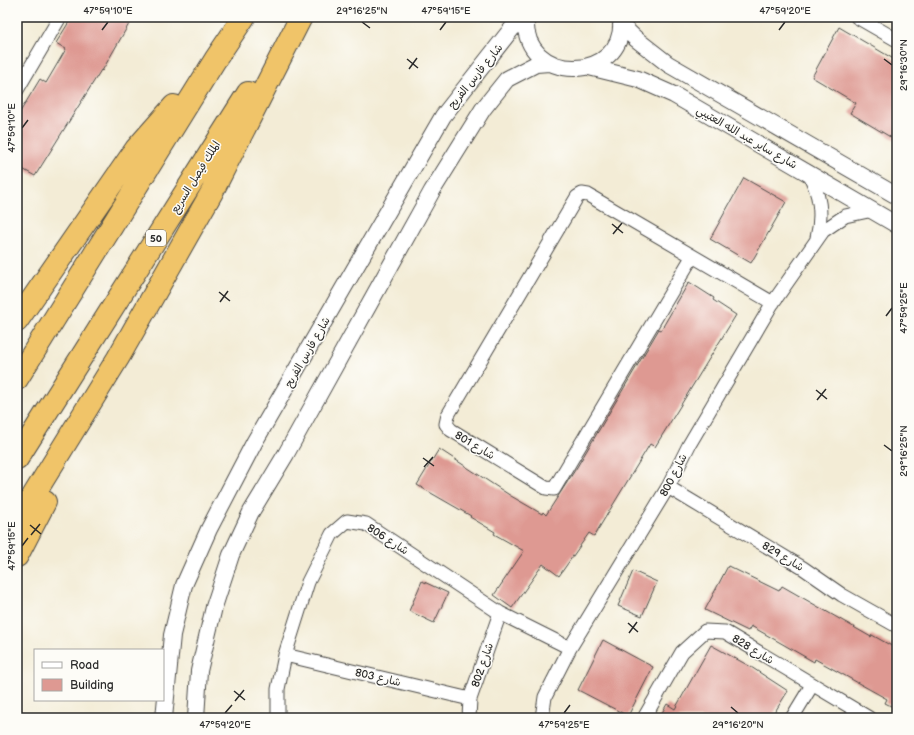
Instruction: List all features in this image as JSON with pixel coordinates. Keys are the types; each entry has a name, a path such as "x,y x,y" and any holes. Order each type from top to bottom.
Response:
{"highway":[{"path":"17,379 215,60 244,17"},
{"name":"الملك فيصل السريع","path":"17,459 296,17"},
{"path":"17,522 118,358 212,192 301,17"},
{"path":"17,321 136,149 215,60"},
{"path":"17,556 118,358"}],"street":[{"path":"17,90 60,17"},
{"name":"شارع فارس الفريح","path":"164,718 172,635 184,585 209,529 255,441 443,116 521,17"},
{"path":"526,17 525,25 529,40 537,53 549,62 562,68 575,70 589,67 602,61 612,51 618,39 621,21"},
{"path":"857,17 897,40"},
{"path":"621,21 636,39 668,64 897,196"},
{"path":"196,718 199,672 214,607 232,555 252,512 286,454 432,191 483,109 507,79 536,64 549,62"},
{"name":"شارع ساير عبد الله العتيبي","path":"589,67 622,74 656,86 897,224"},
{"name":"شارع 800","path":"808,172 818,193 820,204 820,227 817,238"},
{"name":"شارع 801","path":"692,257 554,489 546,488 451,430 446,424 448,415 577,197 582,194 588,196 773,303"},
{"name":"شارع 800","path":"542,718 545,697 570,648 668,488 689,444 773,303 817,238 844,216 872,210"},
{"name":"شارع 829","path":"668,488 803,568 842,595 897,626"},
{"name":"شارع 806","path":"278,718 278,689 285,655 308,582 332,534 347,521 366,524 500,613 570,648"},
{"name":"شارع 802","path":"468,718 470,699 500,613"},
{"name":"شارع 828","path":"644,718 682,652 705,631 725,632 869,718"},
{"name":"شارع 803","path":"285,655 470,699"},
{"path":"792,718 812,685"}],"building":[{"path":"72,17 133,17 102,71 101,70 35,176 17,166 17,117 40,79 46,83 66,49 56,43"},
{"path":"839,27 897,61 897,141 850,113 856,103 812,77"},
{"path":"744,178 786,202 751,263 710,239"},
{"path":"689,282 714,298 713,300 736,315 655,447 650,444 594,536 589,533 559,576 543,564 512,608 494,595 524,551 494,534 495,532 470,517 471,516 417,485 439,449 511,496 542,514 543,512 546,515 577,467 659,329 661,330"},
{"path":"728,566 779,591 782,586 871,637 872,635 897,649 897,709 885,703 887,699 815,659 814,662 751,626 748,631 705,610"},
{"path":"633,571 657,582 642,616 618,606"},
{"path":"422,581 448,593 434,623 409,611"},
{"path":"603,640 653,667 628,716 578,690"},
{"path":"711,645 751,667 788,691 771,718 659,718 667,704 675,709"}]}
